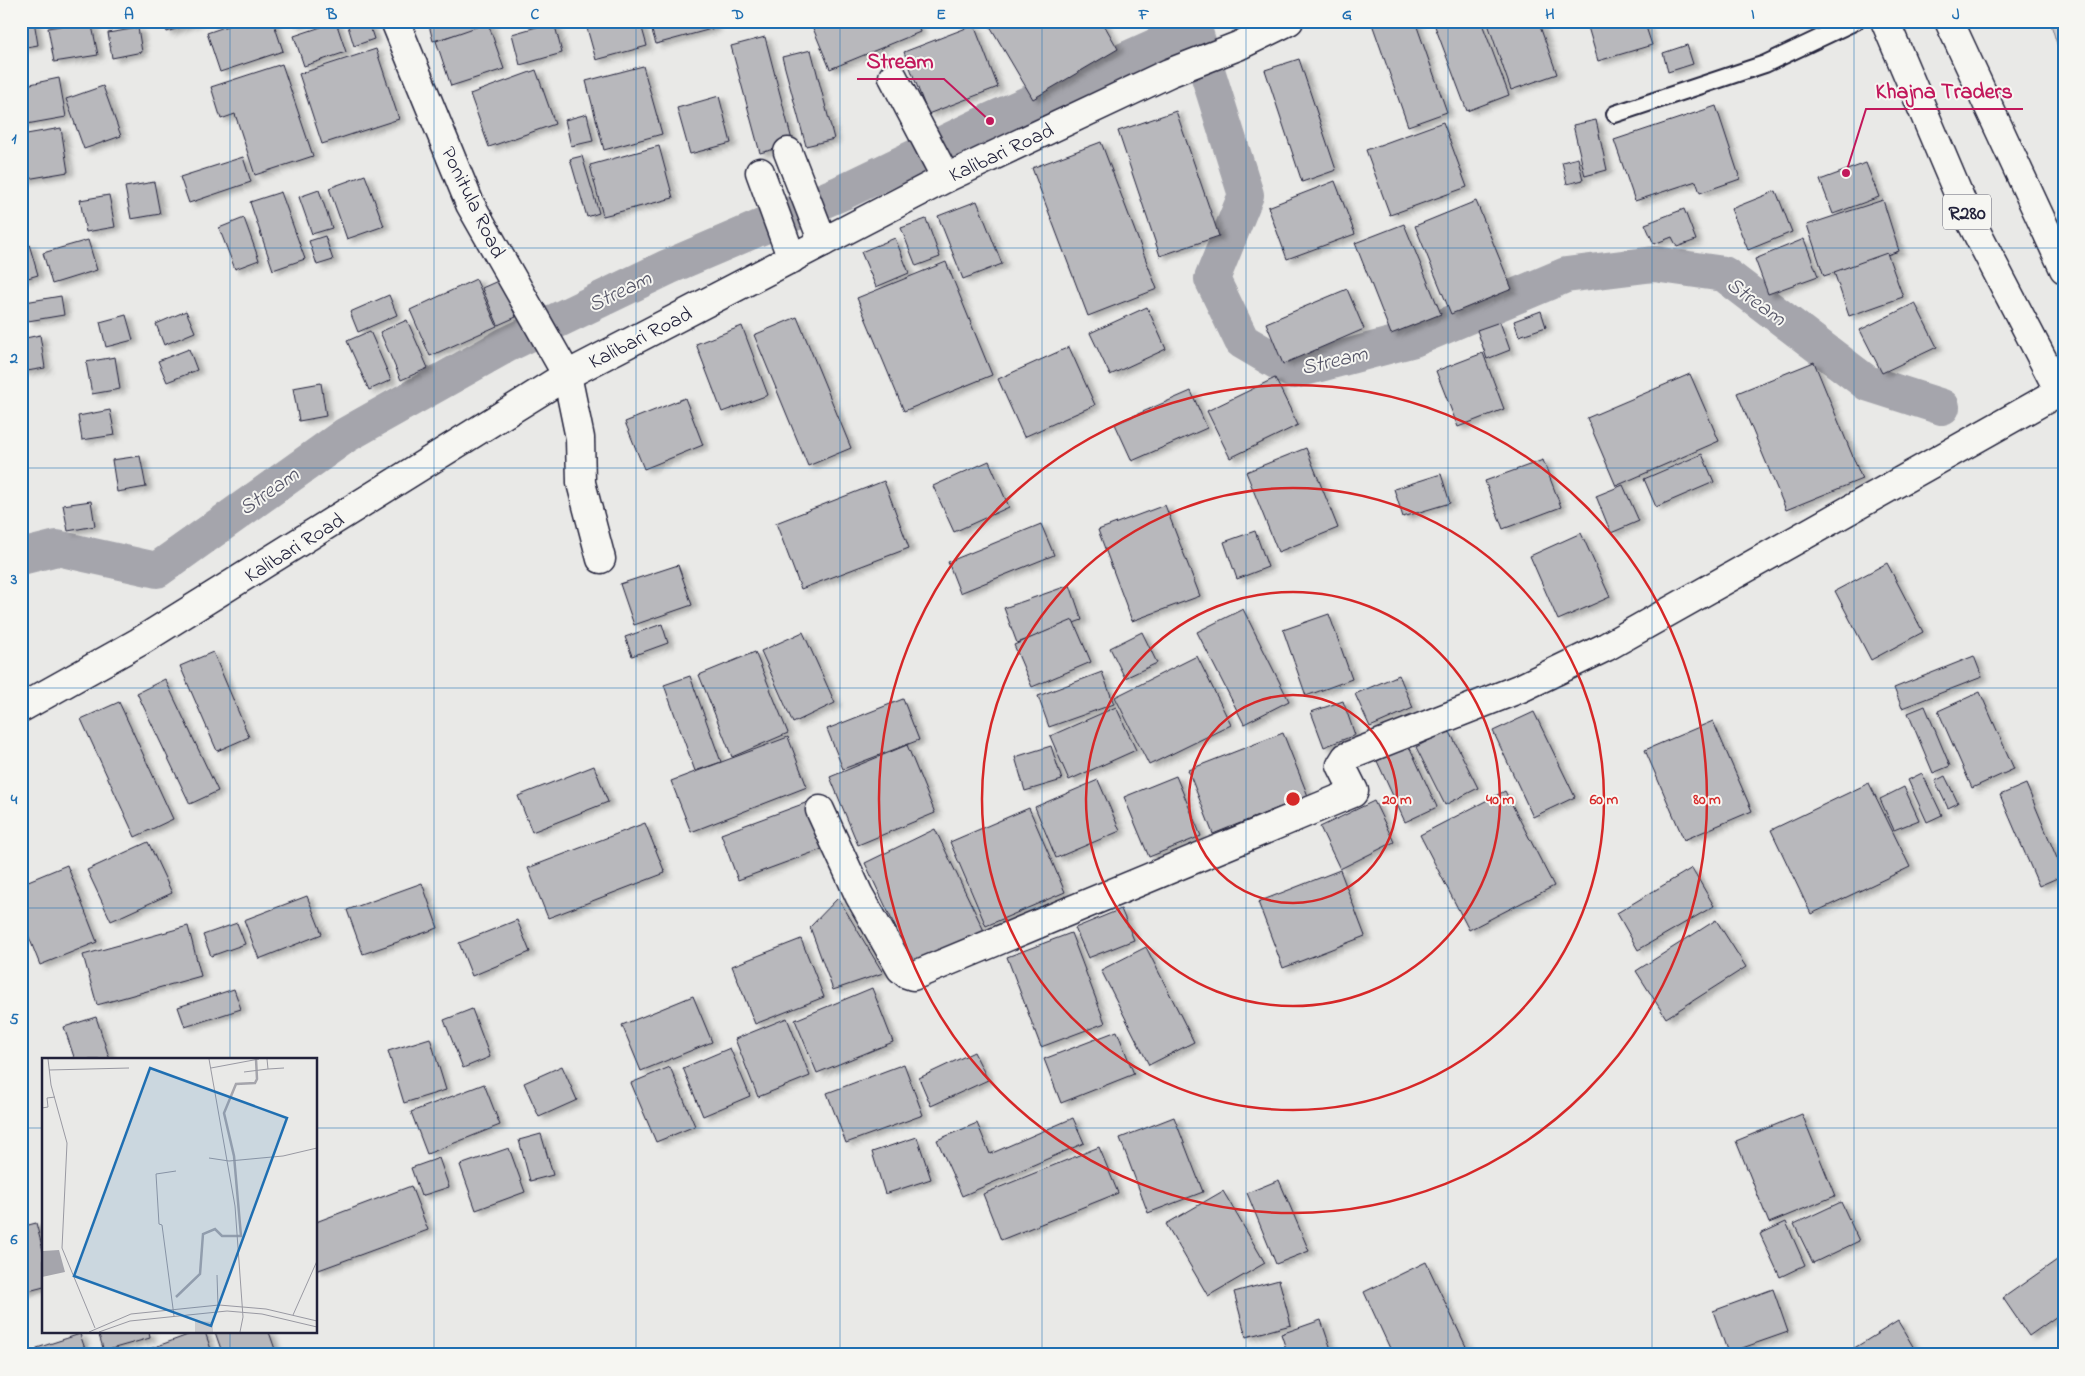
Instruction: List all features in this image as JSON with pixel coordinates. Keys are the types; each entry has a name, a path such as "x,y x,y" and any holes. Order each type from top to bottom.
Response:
{"street":[{"name":"Ponitula Road","path":"395,21 470,204 567,374 580,438 581,483 601,559"},
{"name":"Kalibari Road","path":"21,708 139,642 567,374 946,176 1169,73 1238,46 1289,21"},
{"name":"R280","path":"1885,21 1966,212 2062,392"},
{"path":"1949,21 2064,269"},
{"path":"893,77 946,176"},
{"path":"788,152 822,241"},
{"path":"760,172 791,257"},
{"path":"820,810 859,895 901,969 913,976 1353,793 1354,791 1341,765 1346,757 1521,688 1606,647 2062,392"}],"lane":[{"path":"1616,114 1765,64 1856,21"}],"shaded area":[{"path":"2050,21 2064,21 2064,67"}],"building":[{"path":"21,21 34,21 38,45 21,48"},
{"path":"91,21 98,55 54,62 48,28"},
{"path":"163,21 199,21 167,32"},
{"path":"242,21 273,21 283,51 220,72 207,33"},
{"path":"293,21 307,21 307,22 295,26"},
{"path":"352,21 368,21 374,39 354,46 347,23"},
{"path":"428,21 489,21 490,25 433,41"},
{"path":"585,21 640,21 647,46 596,60"},
{"path":"649,21 713,21 715,28 656,44"},
{"path":"810,21 916,21 920,32 830,69"},
{"path":"987,21 1102,21 1118,49 1033,99"},
{"path":"1371,21 1415,21 1447,112 1408,126"},
{"path":"1433,21 1481,21 1509,95 1467,111"},
{"path":"1487,21 1538,21 1557,74 1511,90"},
{"path":"1607,21 1644,21 1652,45 1598,61 1588,27"},
{"path":"336,22 346,52 304,66 294,36"},
{"path":"554,22 562,53 520,65 512,34"},
{"path":"488,23 504,69 451,86 436,41"},
{"path":"974,25 998,87 928,114 904,52"},
{"path":"138,28 142,52 112,58 108,33"},
{"path":"765,37 793,144 760,153 731,46"},
{"path":"1687,45 1693,64 1668,72 1663,53"},
{"path":"376,49 399,119 322,144 299,74"},
{"path":"811,50 834,139 806,146 782,57"},
{"path":"1299,59 1336,170 1302,182 1265,70"},
{"path":"282,64 313,156 255,175 235,114 221,119 211,87"},
{"path":"643,66 662,134 604,150 586,81"},
{"path":"536,70 555,124 489,147 470,94"},
{"path":"59,78 66,117 21,125 21,86"},
{"path":"103,86 121,136 84,149 66,99"},
{"path":"719,96 731,143 690,154 677,108"},
{"path":"1716,106 1740,179 1700,193 1696,181 1635,201 1614,140"},
{"path":"1176,111 1219,236 1160,256 1118,131"},
{"path":"587,114 593,141 571,146 565,120"},
{"path":"1596,120 1607,170 1585,176 1573,125"},
{"path":"1443,122 1467,187 1390,215 1366,150"},
{"path":"61,128 68,172 21,180 21,135"},
{"path":"1101,142 1157,289 1088,316 1032,168"},
{"path":"659,146 673,198 603,216 590,165"},
{"path":"582,156 599,213 587,217 570,159"},
{"path":"243,157 251,182 189,203 180,177"},
{"path":"1578,158 1583,180 1567,184 1562,162"},
{"path":"1866,163 1879,197 1833,214 1820,180"},
{"path":"365,175 384,226 347,239 329,188"},
{"path":"1335,181 1355,234 1287,259 1268,207"},
{"path":"154,182 160,214 131,219 125,187"},
{"path":"319,190 332,228 312,234 299,197"},
{"path":"1776,191 1792,232 1748,250 1731,209"},
{"path":"281,192 305,259 273,270 250,202"},
{"path":"109,195 115,227 86,232 80,200"},
{"path":"1883,200 1899,251 1824,276 1807,225"},
{"path":"977,201 1002,264 963,279 938,216"},
{"path":"1476,201 1512,289 1451,314 1415,226"},
{"path":"1684,209 1696,240 1677,247 1672,237 1654,244 1645,224"},
{"path":"244,218 259,260 235,269 219,228"},
{"path":"926,219 940,257 916,266 901,228"},
{"path":"1404,224 1441,314 1391,334 1355,243"},
{"path":"325,236 333,260 317,265 309,241"},
{"path":"895,238 909,273 876,287 861,252"},
{"path":"1804,239 1818,276 1768,294 1755,259"},
{"path":"88,240 97,270 52,284 43,253"},
{"path":"29,244 38,275 21,280 21,247"},
{"path":"1887,253 1903,297 1849,316 1834,272"},
{"path":"946,262 992,375 904,411 857,298"},
{"path":"476,279 497,326 430,356 410,310"},
{"path":"500,280 516,317 498,325 482,288"},
{"path":"1347,289 1364,329 1283,364 1266,323"},
{"path":"389,295 397,315 358,332 350,312"},
{"path":"61,296 64,315 28,321 25,302"},
{"path":"1915,303 1937,347 1882,373 1860,330"},
{"path":"1147,307 1166,349 1110,375 1090,333"},
{"path":"186,311 195,332 164,345 156,324"},
{"path":"1541,311 1546,327 1519,336 1514,321"},
{"path":"126,315 133,340 106,347 100,322"},
{"path":"797,317 851,448 808,466 754,335"},
{"path":"407,320 428,368 401,380 380,332"},
{"path":"1500,322 1510,350 1487,359 1477,330"},
{"path":"742,326 768,395 722,412 696,344"},
{"path":"370,331 391,380 369,390 347,341"},
{"path":"40,335 45,368 21,372 21,339"},
{"path":"1069,347 1095,405 1024,437 998,379"},
{"path":"189,349 197,370 167,382 158,361"},
{"path":"1483,353 1504,409 1458,427 1436,371"},
{"path":"115,357 120,389 92,394 86,362"},
{"path":"1814,362 1862,479 1786,510 1737,393"},
{"path":"1690,374 1719,441 1616,486 1587,418"},
{"path":"1275,378 1298,425 1230,458 1207,411"},
{"path":"321,383 326,416 299,421 293,388"},
{"path":"1191,391 1207,428 1132,461 1115,424"},
{"path":"685,398 703,445 644,469 625,422"},
{"path":"110,410 115,435 82,440 78,416"},
{"path":"1306,448 1338,528 1278,552 1246,472"},
{"path":"1702,454 1714,482 1656,507 1644,479"},
{"path":"140,456 146,487 117,492 112,460"},
{"path":"1543,460 1561,507 1503,529 1485,481"},
{"path":"989,461 1009,507 954,532 933,486"},
{"path":"1441,474 1450,503 1403,517 1394,489"},
{"path":"884,481 909,548 801,589 776,523"},
{"path":"1623,485 1639,521 1611,533 1596,496"},
{"path":"91,501 95,526 68,531 63,505"},
{"path":"1165,505 1200,596 1132,621 1098,530"},
{"path":"1041,524 1054,555 960,593 948,562"},
{"path":"1255,531 1268,567 1237,579 1224,542"},
{"path":"1581,533 1610,597 1558,620 1530,556"},
{"path":"1887,563 1923,632 1871,660 1835,591"},
{"path":"678,565 692,605 634,625 620,584"},
{"path":"1070,585 1082,620 1017,643 1004,608"},
{"path":"1243,609 1289,701 1244,724 1197,632"},
{"path":"1329,614 1352,679 1306,696 1283,630"},
{"path":"1073,620 1091,662 1032,687 1014,645"},
{"path":"662,624 668,643 632,656 625,637"},
{"path":"803,632 835,703 793,723 761,651"},
{"path":"1142,632 1157,663 1125,678 1110,648"},
{"path":"213,652 249,737 217,751 180,666"},
{"path":"755,652 788,733 732,757 699,675"},
{"path":"1197,656 1231,725 1149,765 1115,697"},
{"path":"1974,656 1982,677 1902,708 1894,688"},
{"path":"1102,672 1114,704 1049,727 1038,696"},
{"path":"1399,675 1413,708 1370,727 1355,694"},
{"path":"690,676 721,762 695,771 664,685"},
{"path":"165,679 218,791 190,804 137,693"},
{"path":"1980,692 2014,769 1972,788 1938,711"},
{"path":"903,699 919,740 843,769 827,729"},
{"path":"1343,701 1355,735 1324,747 1311,712"},
{"path":"119,702 173,819 135,837 81,719"},
{"path":"1925,706 1950,766 1933,773 1908,713"},
{"path":"1116,707 1136,750 1069,780 1050,736"},
{"path":"1534,712 1575,797 1533,817 1493,731"},
{"path":"1713,721 1752,811 1684,840 1645,750"},
{"path":"1449,730 1478,788 1445,805 1416,747"},
{"path":"1283,733 1308,796 1213,834 1188,770"},
{"path":"788,737 807,787 691,832 671,781"},
{"path":"907,745 935,813 858,845 830,777"},
{"path":"1051,746 1062,780 1025,791 1015,757"},
{"path":"1409,746 1437,807 1405,822 1377,761"},
{"path":"594,766 608,802 532,832 518,796"},
{"path":"1922,773 1942,815 1927,822 1908,780"},
{"path":"1176,776 1201,836 1149,857 1124,797"},
{"path":"1945,776 1958,803 1948,808 1935,781"},
{"path":"1098,780 1120,831 1056,858 1035,807"},
{"path":"1869,783 1910,867 1811,914 1771,830"},
{"path":"2026,784 2064,875 2039,886 2000,795"},
{"path":"1904,787 1919,820 1894,830 1880,799"},
{"path":"1505,791 1554,886 1469,930 1420,835"},
{"path":"1374,801 1394,842 1340,869 1320,827"},
{"path":"808,802 825,848 738,880 721,834"},
{"path":"1029,808 1065,892 986,926 950,842"},
{"path":"645,823 665,873 548,918 528,868"},
{"path":"935,829 987,937 916,971 865,863"},
{"path":"148,842 172,893 111,921 87,870"},
{"path":"67,865 97,942 40,965 21,917 21,884"},
{"path":"1692,868 1714,906 1638,950 1617,913"},
{"path":"1340,870 1365,936 1283,968 1258,902"},
{"path":"422,883 438,928 363,954 347,910"},
{"path":"307,896 322,934 259,959 244,920"},
{"path":"838,898 883,973 833,990 810,927"},
{"path":"1121,909 1134,940 1088,958 1075,928"},
{"path":"517,920 530,952 472,976 459,943"},
{"path":"1716,920 1746,967 1666,1018 1636,971"},
{"path":"237,923 245,944 211,956 203,935"},
{"path":"188,926 201,976 97,1005 83,955"},
{"path":"1071,933 1105,1023 1041,1047 1007,957"},
{"path":"801,939 824,997 755,1024 732,966"},
{"path":"1146,947 1194,1042 1149,1065 1101,970"},
{"path":"872,988 893,1042 817,1073 795,1020"},
{"path":"234,989 241,1009 185,1027 178,1007"},
{"path":"693,996 712,1042 641,1071 622,1025"},
{"path":"472,1009 490,1057 463,1068 444,1020"},
{"path":"96,1017 109,1058 74,1058 64,1027"},
{"path":"787,1018 810,1076 758,1097 735,1039"},
{"path":"1117,1031 1134,1074 1061,1103 1044,1059"},
{"path":"430,1038 446,1090 404,1103 388,1051"},
{"path":"730,1048 750,1096 703,1116 683,1068"},
{"path":"974,1052 988,1080 931,1106 919,1078"},
{"path":"904,1064 923,1115 846,1143 827,1093"},
{"path":"562,1066 577,1100 539,1117 524,1083"},
{"path":"670,1067 695,1126 656,1142 631,1083"},
{"path":"484,1084 500,1125 427,1154 411,1112"},
{"path":"1802,1114 1835,1196 1769,1223 1736,1141"},
{"path":"1174,1117 1203,1192 1148,1213 1120,1138"},
{"path":"1073,1118 1084,1143 962,1196 937,1140 977,1123 990,1154"},
{"path":"541,1134 553,1175 530,1181 519,1140"},
{"path":"917,1137 931,1179 885,1194 872,1152"},
{"path":"1099,1147 1118,1193 1001,1240 983,1194"},
{"path":"509,1148 525,1192 476,1210 460,1165"},
{"path":"439,1158 449,1187 421,1196 411,1168"},
{"path":"1279,1180 1309,1251 1276,1264 1247,1193"},
{"path":"411,1186 428,1230 318,1270 318,1221"},
{"path":"1223,1191 1265,1263 1208,1296 1166,1224"},
{"path":"1841,1202 1859,1241 1813,1263 1794,1224"},
{"path":"1786,1222 1805,1265 1780,1277 1760,1234"},
{"path":"36,1223 42,1246 42,1288 21,1293 21,1227"},
{"path":"2064,1255 2064,1311 2029,1336 2003,1298"},
{"path":"1426,1262 1470,1355 1393,1355 1364,1292"},
{"path":"1279,1280 1291,1325 1246,1337 1234,1292"},
{"path":"1773,1289 1788,1332 1728,1353 1713,1311"},
{"path":"1321,1320 1333,1355 1288,1355 1281,1334"},
{"path":"1898,1321 1918,1355 1843,1355"},
{"path":"80,1334 87,1355 40,1355 37,1348"},
{"path":"99,1334 149,1334 150,1338 104,1351"},
{"path":"191,1334 206,1334 213,1355 133,1355"},
{"path":"216,1334 270,1334 277,1355 223,1355"}],"waterway":[{"name":"Stream","path":"21,557 57,548 157,570 346,435 506,345 668,267 841,193 990,121 1194,29 1246,195 1212,279 1242,341 1293,371 1414,339 1566,275 1654,264 1724,274 1867,383 1942,407"}],"place":[{"name":"Stream","path":"990,121"},
{"name":"Khajna Traders","path":"1846,173"}]}
